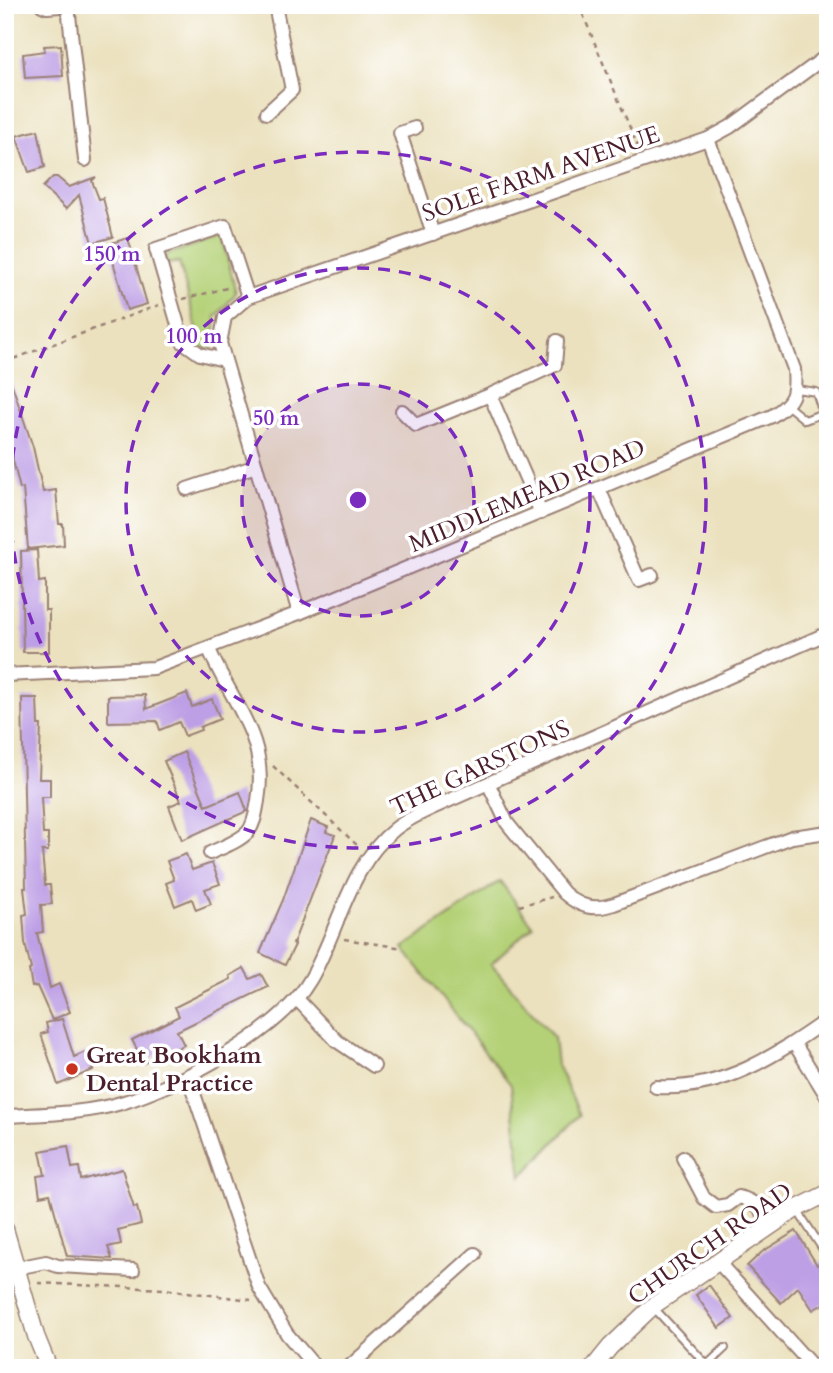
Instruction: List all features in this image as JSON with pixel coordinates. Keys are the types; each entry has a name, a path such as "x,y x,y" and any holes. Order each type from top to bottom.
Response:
{"street":[{"path":"42,5 70,5 85,160"},
{"path":"267,113 292,90 275,5"},
{"name":"SOLE FARM AVENUE","path":"299,613 224,360 220,343 225,317 248,297 708,139 730,127 828,55"},
{"path":"415,128 400,133 433,234"},
{"path":"708,139 794,369 796,389 788,406"},
{"path":"224,360 200,354 183,342 156,249 225,226 248,297"},
{"path":"402,411 416,425 490,395 555,365 556,341"},
{"path":"490,395 541,513"},
{"name":"MIDDLEMEAD ROAD","path":"5,675 154,668 299,613 600,489 772,416 788,406"},
{"path":"187,489 256,466"},
{"path":"600,489 639,580 652,575"},
{"name":"THE GARSTONS","path":"5,1116 71,1112 121,1103 188,1076 235,1049 297,999 309,984 351,889 369,856 394,829 409,819 828,633"},
{"path":"209,649 215,665 245,715 258,758 260,786 254,820 248,831 235,841 210,853"},
{"path":"489,785 507,823 565,894 575,903 587,908 601,908 792,837 828,832"},
{"path":"297,999 337,1041 374,1066"},
{"path":"656,1087 680,1088 718,1082 794,1043 828,1020"},
{"path":"794,1043 828,1098"},
{"path":"188,1076 252,1270 267,1302 311,1366"},
{"path":"683,1158 704,1198 716,1207 728,1205 739,1197 750,1200 761,1208 772,1224"},
{"name":"CHURCH ROAD","path":"593,1368 610,1347 653,1306 772,1224 828,1193"},
{"path":"5,1229 36,1336 49,1368"},
{"path":"348,1368 475,1254"},
{"path":"18,1276 46,1262 58,1266 133,1270"},
{"path":"718,1262 814,1368"}],"lane":[{"path":"788,406 806,420 824,413 816,392 796,389"},
{"path":"796,1209 828,1257"},
{"path":"653,1306 706,1366 725,1348"}],"path":[{"path":"579,5 643,160"},
{"path":"5,362 170,302 244,284"},
{"path":"258,758 271,765 369,856"},
{"path":"519,906 565,894"},
{"path":"332,937 403,948"},
{"path":"18,1276 163,1289 267,1302"}],"green space":[{"path":"222,236 236,293 216,317 213,348 202,348 196,340 199,337 179,262 167,264 165,255"},
{"path":"500,881 533,926 491,964 554,1038 557,1065 580,1115 521,1177 511,1085 403,948"}],"building":[{"path":"61,45 63,76 25,78 23,54 45,51 44,46"},
{"path":"38,130 45,167 29,172 16,136"},
{"path":"53,177 57,177 69,187 96,177 92,181 99,199 103,198 113,237 92,243 79,195 66,209 43,187"},
{"path":"128,238 147,304 127,310 108,244"},
{"path":"5,370 33,447 43,492 56,490 64,545 28,549 23,488 20,489 5,428"},
{"path":"37,550 39,582 45,581 45,610 49,610 49,652 23,652 21,551"},
{"path":"187,693 192,707 212,699 220,719 185,736 179,722 160,730 157,721 108,722 108,696 145,695 146,709"},
{"path":"22,698 37,698 38,725 41,725 39,779 50,779 50,797 41,797 43,834 48,834 48,851 42,851 45,885 50,885 52,904 41,905 43,932 37,933 50,988 59,984 70,1012 52,1020 37,986 32,987 25,943 23,915 27,914 24,888"},
{"path":"184,752 206,806 240,792 247,811 182,840 169,806 181,801 164,761"},
{"path":"311,820 328,827 326,832 335,835 293,944 295,945 285,965 260,953 283,900"},
{"path":"186,854 192,870 212,863 220,884 205,889 211,904 196,910 192,899 175,906 166,883 174,880 167,861"},
{"path":"244,968 250,979 261,974 268,987 177,1031 184,1045 165,1054 164,1051 144,1063 132,1040 179,1016 175,1007 231,979 230,976"},
{"path":"62,1019 74,1057 85,1052 93,1070 58,1085 41,1034 48,1032 46,1023"},
{"path":"68,1146 72,1168 79,1167 81,1180 122,1169 134,1208 137,1207 141,1224 118,1230 121,1244 108,1247 112,1259 67,1256 50,1194 40,1196 37,1176 45,1175 40,1151"},
{"path":"796,1231 817,1265 824,1261 828,1263 828,1301 813,1310 798,1287 781,1303 747,1266 762,1252"},
{"path":"709,1285 733,1318 719,1328 696,1295"}],"place":[{"name":"Great Bookham Dental Practice","path":"72,1069"}]}
